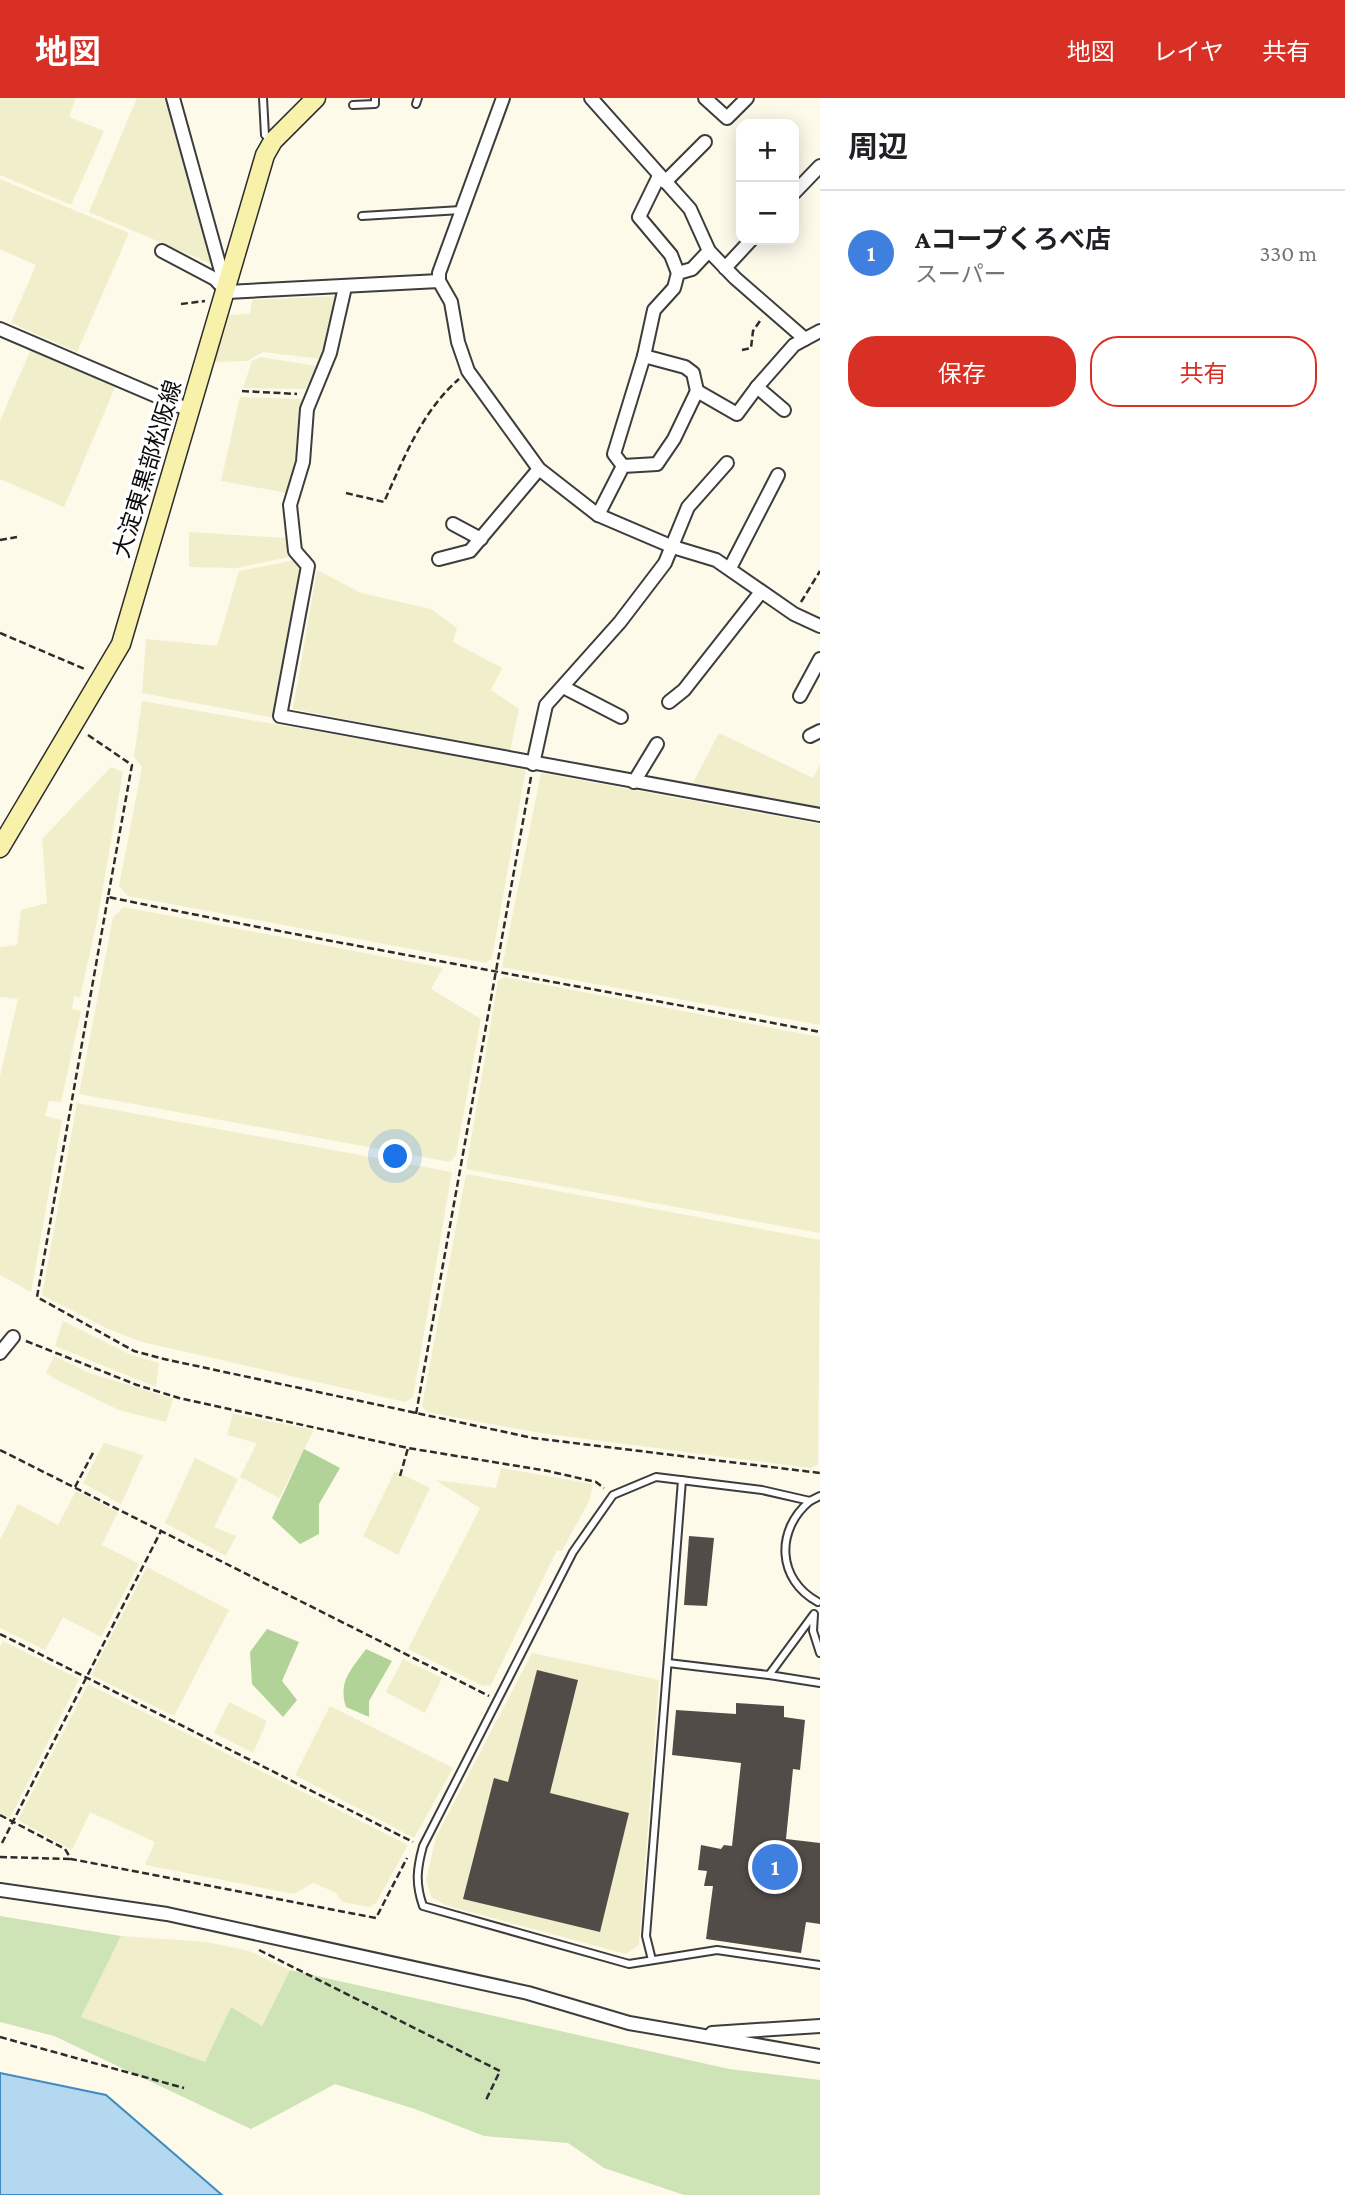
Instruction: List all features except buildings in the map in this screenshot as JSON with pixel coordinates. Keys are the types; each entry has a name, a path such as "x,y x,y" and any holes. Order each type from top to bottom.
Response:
{"main road":[{"name":"大淀東黒部松阪線","path":"0,848 121,644 189,410 227,292 265,155 273,141 316,98"}],"street":[{"path":"173,98 227,292"},
{"path":"503,98 461,210 439,281 451,302 458,342 468,371 539,469 598,515 730,568 794,614 820,626"},
{"path":"591,98 690,209 709,251 769,309 781,316 805,339"},
{"path":"705,98 727,118 747,98"},
{"path":"623,466 614,454 644,356 654,310 674,288 678,273 671,255 639,217 662,178 705,142"},
{"path":"799,188 820,166"},
{"path":"725,268 746,245"},
{"path":"162,251 215,279 227,292 439,281"},
{"path":"678,273 692,269 709,251"},
{"path":"345,287 330,353 307,409 303,462 290,505 295,551 308,566 280,716 820,815"},
{"path":"0,329 189,410"},
{"path":"697,391 737,414 794,345 820,331"},
{"path":"623,466 657,464 674,439 697,391 693,373 685,367 644,356"},
{"path":"757,387 784,410"},
{"path":"533,764 539,724 546,705 620,622 665,564 688,507 727,463"},
{"path":"598,515 623,466"},
{"path":"439,559 470,551 539,469"},
{"path":"730,568 778,475"},
{"path":"453,524 481,538"},
{"path":"669,702 684,690 761,592"},
{"path":"800,696 820,659"},
{"path":"563,687 621,717"},
{"path":"634,782 657,744"},
{"path":"0,1353 13,1338"},
{"path":"0,1890 167,1914 528,1993 629,2023 820,2056"},
{"path":"691,2034 820,2026"}],"lane":[{"path":"263,98 265,135 273,141"},
{"path":"353,105 375,104 375,98"},
{"path":"362,216 461,210"},
{"path":"810,1501 762,1490 656,1476 613,1495 573,1552 423,1846 416,1870 417,1888 423,1906 629,1964 717,1950 820,1965"},
{"path":"652,1960 646,1936 682,1480"},
{"path":"769,1675 814,1614 819,1602 797,1587 784,1555 791,1521 810,1501 820,1496"},
{"path":"814,1614 813,1631 820,1653"},
{"path":"667,1663 820,1683"}],"path":[{"path":"742,350 751,348 753,331 769,309"},
{"path":"346,493 384,502 413,438 434,409 440,395 468,371"},
{"path":"243,391 311,395"},
{"path":"0,540 16,537"},
{"path":"794,614 820,571"},
{"path":"0,633 102,679"},
{"path":"74,725 132,765 37,1297 134,1351 533,1438 820,1473"},
{"path":"416,1414 533,764"},
{"path":"108,897 304,937 496,970 820,1032"},
{"path":"13,1338 40,1343 137,1385 179,1398 408,1448 596,1482 613,1495"},
{"path":"400,1476 408,1448"},
{"path":"0,1450 498,1701"},
{"path":"75,1487 94,1451"},
{"path":"2,1843 162,1530"},
{"path":"0,1634 423,1846"},
{"path":"0,1815 65,1849 71,1859"},
{"path":"0,1857 71,1859 376,1918 409,1855 423,1846"},
{"path":"251,1946 500,2071 485,2102"},
{"path":"0,2037 184,2088"}],"shaded area":[{"path":"0,98 76,98 69,117 104,131 71,205 0,175"},
{"path":"137,98 165,98 216,266 89,212"},
{"path":"0,179 129,233 77,352 11,323 36,265 0,249"},
{"path":"335,296 336,305 322,359 263,352 247,361 214,362 229,315 250,314 252,300"},
{"path":"31,349 116,385 64,507 0,479 0,421"},
{"path":"260,357 317,366 306,389 243,388 252,361"},
{"path":"240,397 303,399 298,463 288,493 221,481"},
{"path":"189,532 286,538 290,557 236,568 189,567"},
{"path":"296,560 301,568 274,718 142,693 146,639 217,646 239,571"},
{"path":"317,570 361,593 431,609 457,628 453,642 502,668 491,690 519,709 510,751 293,709"},
{"path":"142,701 526,768 492,958 486,963 128,896 119,886 142,767 134,757"},
{"path":"719,733 813,778 820,764 820,807 693,783"},
{"path":"111,767 123,772 98,916 80,997 74,996 72,1009 81,1011 61,1102 49,1101 45,1116 62,1120 31,1292 0,1275 0,1076 18,999 0,997 0,947 17,945 21,910 47,903 42,839"},
{"path":"541,773 820,824 820,1025 502,967"},
{"path":"124,907 443,968 431,989 481,1019 456,1155 450,1162 79,1094 113,917"},
{"path":"504,977 820,1037 820,1233 466,1169 498,981"},
{"path":"77,1103 452,1172 413,1397 405,1402 142,1342 108,1329 42,1295"},
{"path":"466,1174 820,1240 818,1465 810,1468 540,1433 427,1412 422,1406"},
{"path":"63,1321 131,1355 159,1363 156,1387 55,1346"},
{"path":"54,1356 87,1372 173,1399 166,1422 119,1410 55,1379 46,1373"},
{"path":"233,1414 314,1430 279,1498 240,1477 257,1443 227,1435"},
{"path":"104,1443 143,1455 121,1504 83,1483"},
{"path":"195,1458 238,1479 214,1527 236,1536 226,1556 165,1523"},
{"path":"501,1468 593,1484 589,1501 562,1551 557,1550 491,1685 483,1686 408,1649 480,1508 435,1480 496,1488"},
{"path":"395,1471 430,1488 398,1555 363,1536"},
{"path":"76,1491 118,1512 102,1545 139,1564 101,1637 63,1617 45,1650 0,1628 0,1540 18,1504 58,1525"},
{"path":"147,1567 229,1610 174,1716 91,1675"},
{"path":"3,1641 79,1679 10,1818 0,1813 0,1647"},
{"path":"532,1653 659,1680 639,1945 626,1954 448,1906 432,1898 426,1880 436,1837"},
{"path":"403,1659 442,1678 425,1713 386,1692"},
{"path":"88,1684 408,1845 376,1903 370,1907 342,1902 335,1892 313,1883 294,1894 145,1865 155,1842 90,1812 72,1850 18,1820"},
{"path":"229,1702 267,1721 253,1753 214,1733"},
{"path":"330,1706 453,1768 414,1838 295,1775"},
{"path":"121,1936 207,1942 249,1951 290,1970 262,2026 231,2008 205,2062 81,2017"}],"green space":[{"path":"304,1449 340,1468 319,1504 319,1534 300,1544 272,1518"},
{"path":"267,1629 299,1642 282,1681 297,1700 283,1717 252,1684 250,1652"},
{"path":"366,1649 392,1661 369,1701 369,1717 346,1707 344,1698 347,1676"},
{"path":"0,1916 121,1936 81,2017 205,2062 231,2007 262,2026 290,1970 729,2069 820,2080 820,2195 684,2195 604,2168 568,2143 484,2136 415,2109 335,2084 251,2129 54,2036 0,2022"}],"water":[{"path":"0,2073 106,2095 222,2195 0,2195"}],"place":[{"name":"Aコープくろべ店","path":"775,1867"}]}
